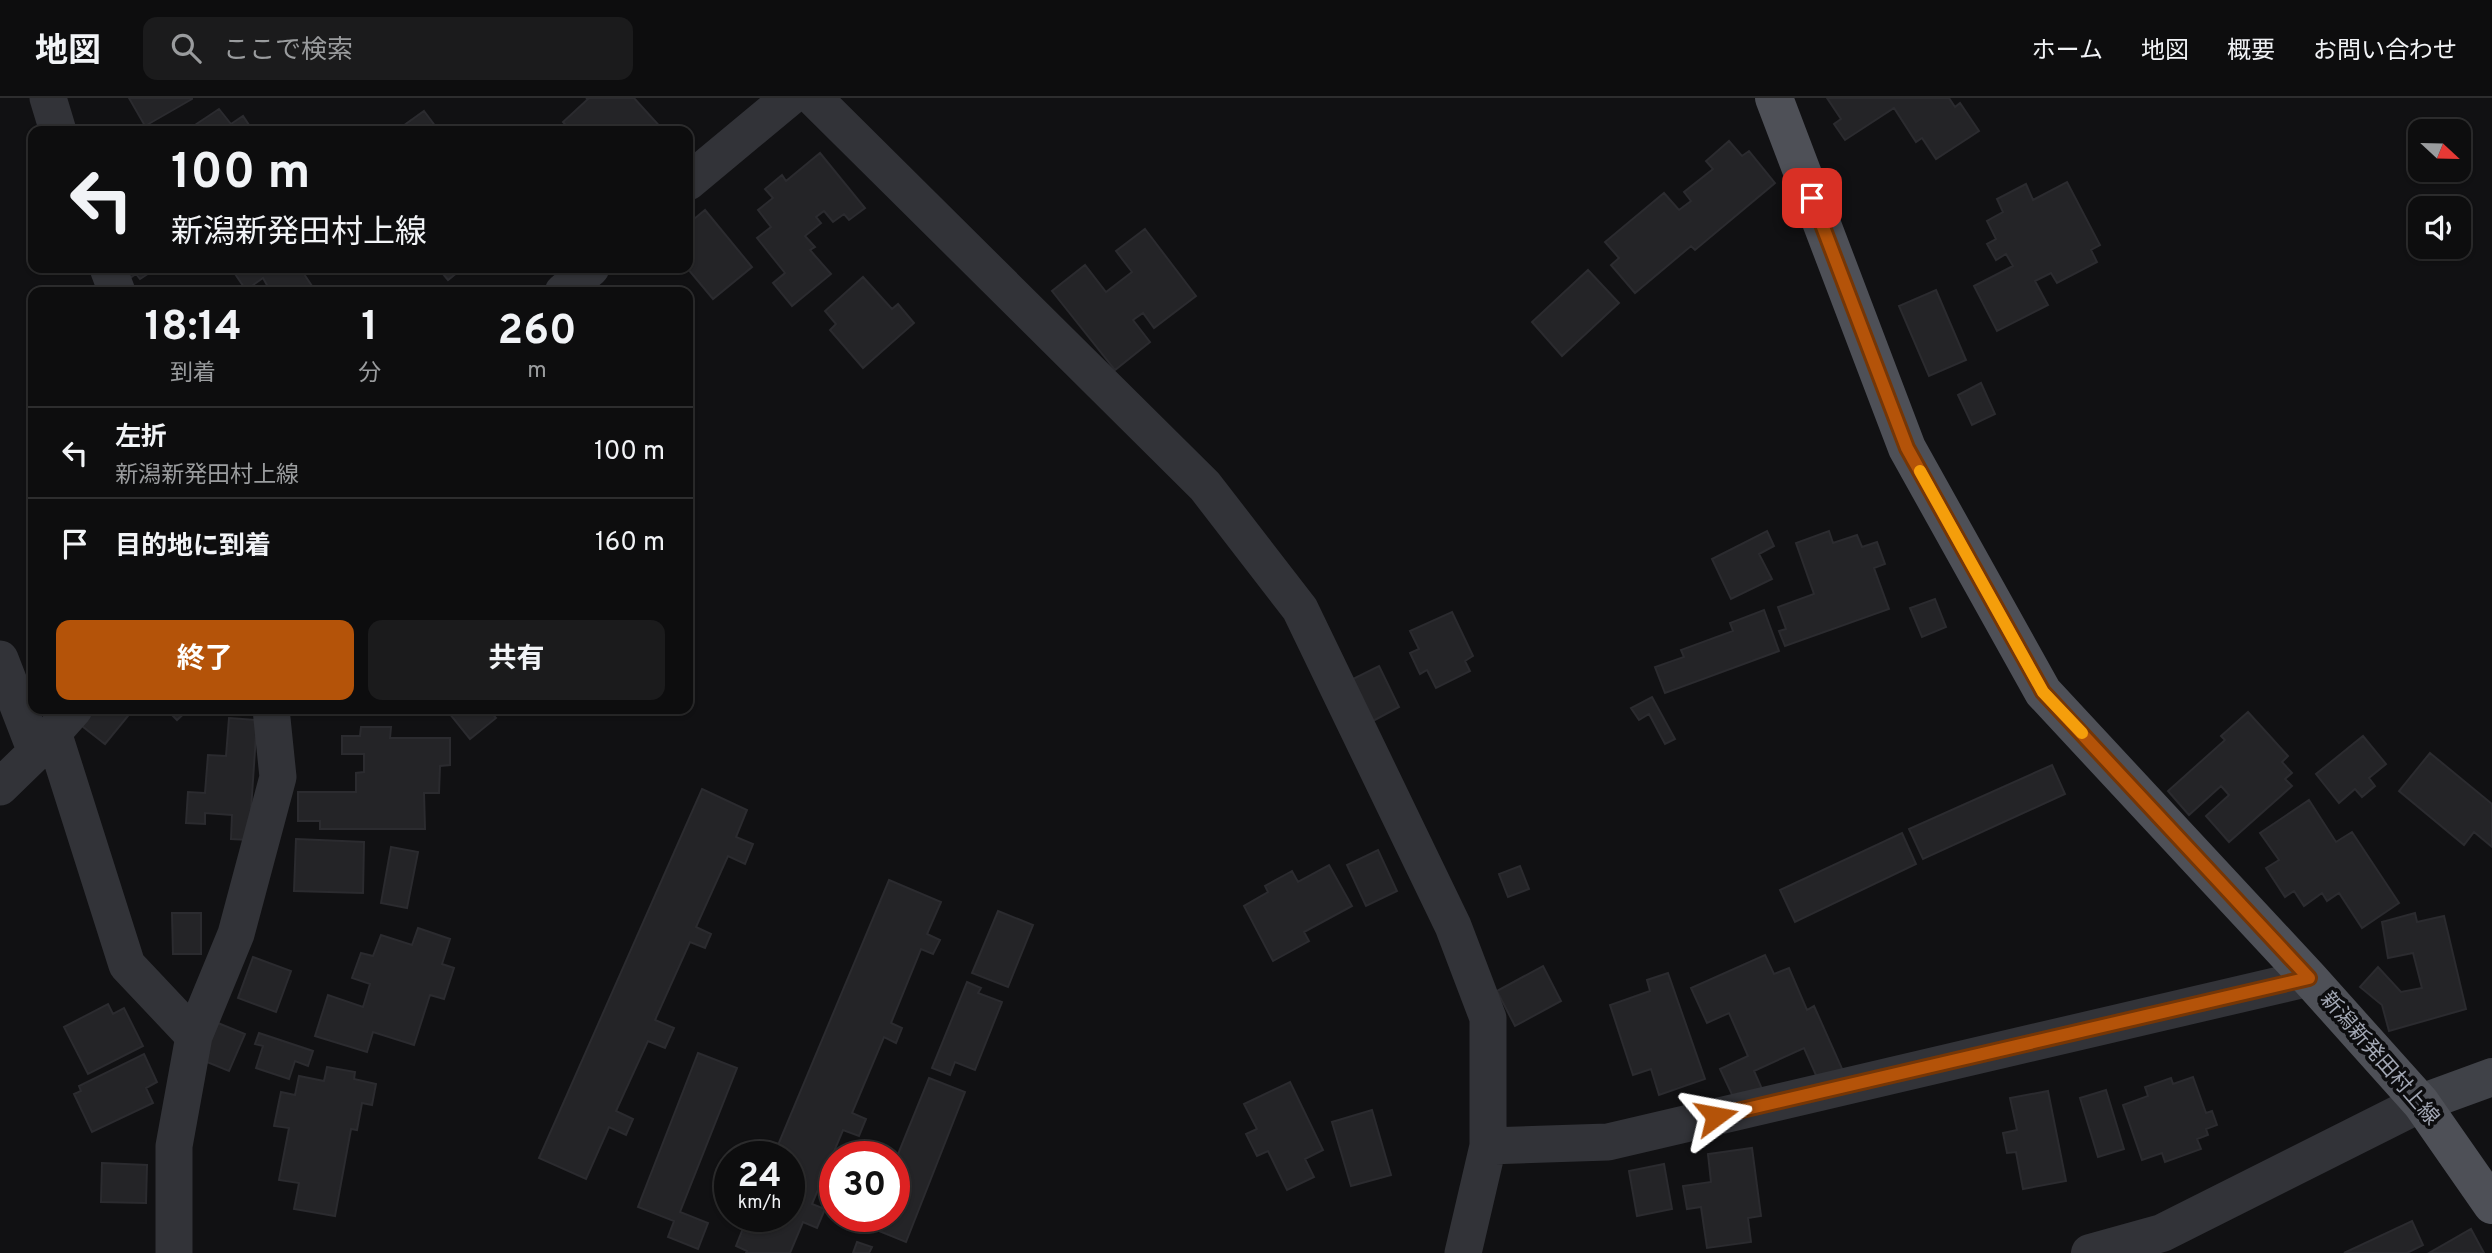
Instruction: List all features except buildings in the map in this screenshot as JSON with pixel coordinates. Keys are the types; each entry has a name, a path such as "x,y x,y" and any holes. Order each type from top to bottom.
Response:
{"main road":[{"name":"新潟新発田村上線","path":"1774,98 1907,448 2043,692 2309,978 2421,1103 2492,1205"},
{"path":"2421,1103 2492,1077"}],"street":[{"path":"48,98 56,126"},
{"path":"693,178 789,98"},
{"path":"814,98 1205,486 1300,610 1453,926 1488,1018 1488,1146 1462,1253"},
{"path":"569,287 585,273"},
{"path":"0,659 28,696"},
{"path":"41,714 54,731 127,965 194,1036"},
{"path":"174,1253 174,1146 194,1036 236,934 278,777 272,714"},
{"path":"0,787 54,731"},
{"path":"1488,1146 1608,1142 2309,978"},
{"path":"2090,1253 2162,1233 2421,1103"}],"slow traffic":[{"path":"1920,471 2043,692 2082,733"}],"route":[{"path":"1716,1116 2309,978 2043,692 1907,448 1812,198"}]}
